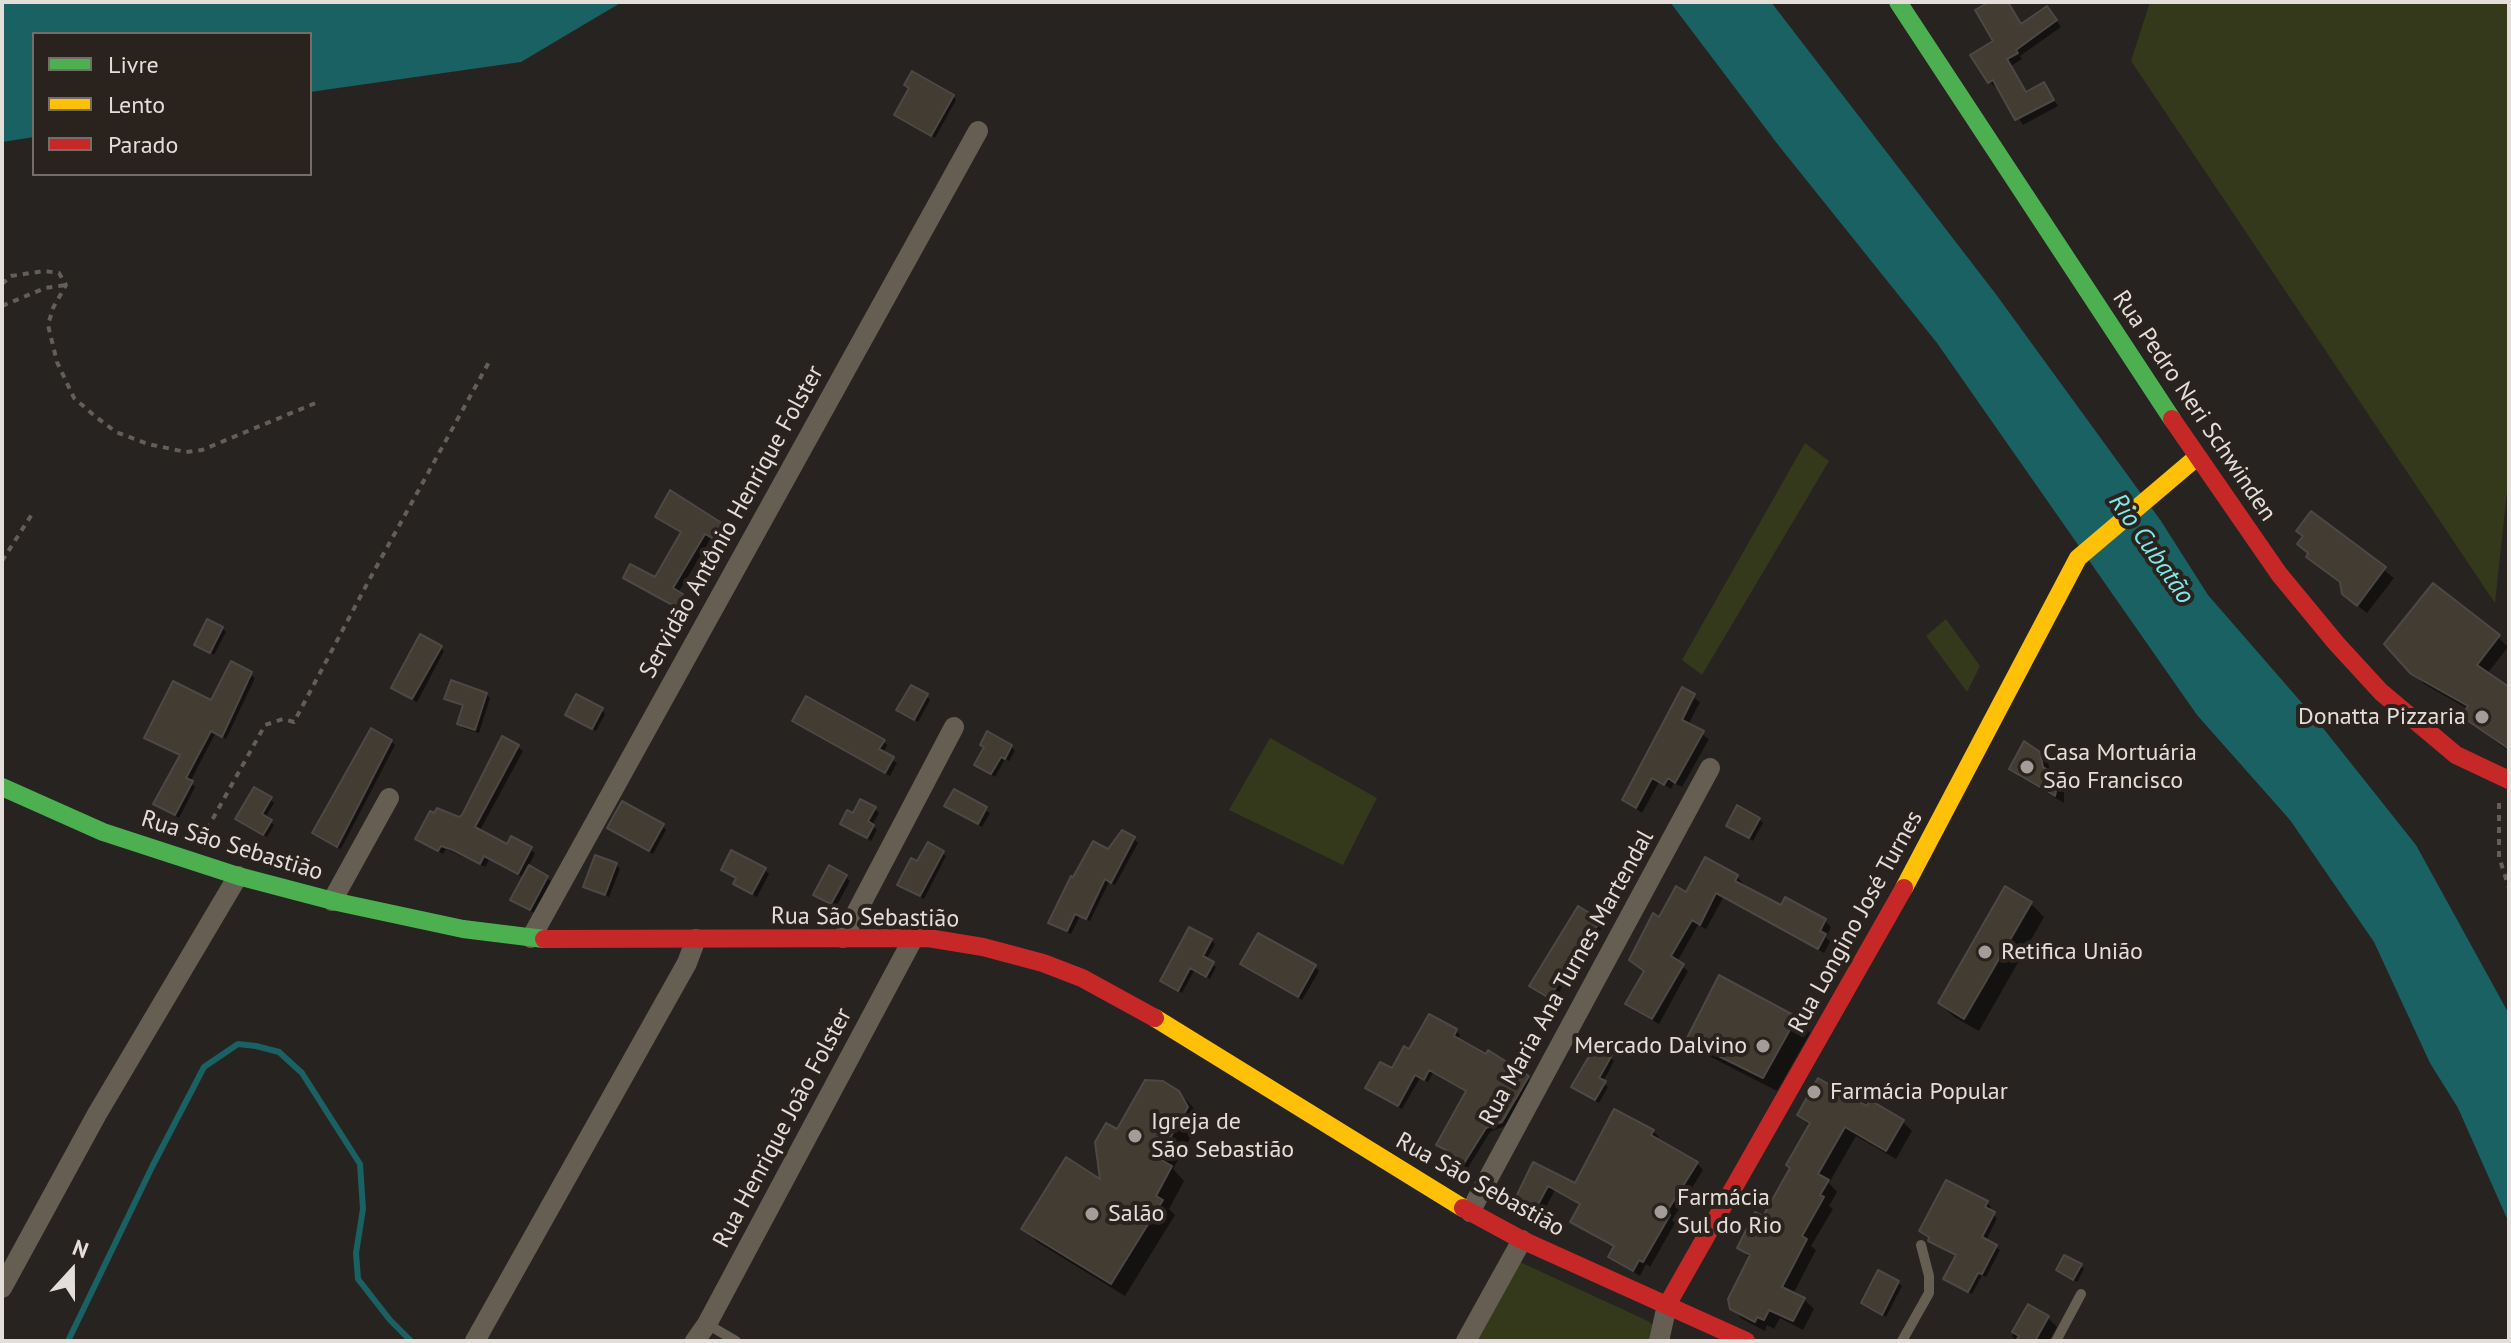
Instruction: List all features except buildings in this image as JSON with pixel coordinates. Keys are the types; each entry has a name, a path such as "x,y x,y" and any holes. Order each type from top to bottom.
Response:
{"main road":[{"name":"Rua Pedro Neri Schwinden","path":"1898,2 2197,457 2279,574 2381,692 2456,755 2504,778"},
{"name":"Rua Longino José Turnes","path":"1667,1305 1891,912 2078,558 2197,457"},
{"name":"Rua São Sebastião","path":"5,795 103,832 238,876 332,901 463,929 531,938 914,937 947,940 1043,963 1103,988 1470,1212 1522,1240 1746,1341"}],"street":[{"name":"Servidão Antônio Henrique Folster","path":"531,938 978,131"},
{"path":"843,938 954,727"},
{"name":"Rua Maria Ana Turnes Martendal","path":"1470,1212 1710,768"},
{"path":"332,901 389,798"},
{"path":"2,1288 97,1114 238,876"},
{"name":"Rua Henrique João Folster","path":"701,1332 914,937"},
{"path":"475,1341 687,963 696,939"},
{"path":"1466,1341 1522,1240"},
{"path":"1659,1341 1667,1305"}],"lane":[{"path":"1902,1341 1929,1293 1929,1276 1921,1245"},
{"path":"2056,1341 2081,1294"},
{"path":"701,1332 736,1341"}],"path":[{"path":"2,284 11,276 53,271 59,273 66,285"},
{"path":"2,306 45,288 66,285"},
{"path":"66,285 53,308 48,325 57,362 74,398 116,432 148,444 186,452 202,450 318,402"},
{"path":"190,860 265,725 283,719 294,722 489,362"},
{"path":"2,561 34,511"},
{"path":"2504,778 2499,857 2509,888"}],"green space":[{"path":"2150,2 2509,2 2509,473 2495,603 2131,61"},
{"path":"1805,443 1829,461 1702,675 1682,660"},
{"path":"1946,619 1980,666 1967,692 1926,636"},
{"path":"1270,738 1377,798 1343,865 1229,810"},
{"path":"1520,1262 1648,1321 1657,1328 1650,1341 1475,1341"}],"water":[{"path":"2,2 622,2 521,62 312,92 312,32 32,32 32,137 2,142"},
{"name":"Rio Cubatão","path":"1670,2 1771,2 1995,293 2161,521 2208,595 2315,718 2416,845 2509,1014 2509,1223 2458,1108 2430,1063 2374,942 2290,820 2197,715 1937,343 1779,146"}],"waterway":[{"path":"68,1341 204,1067 238,1044 279,1052 302,1073 360,1164 363,1209 356,1253 358,1279 411,1341"}],"traffic: fast":[{"path":"1898,2 2172,419"},
{"path":"2,787 103,832 238,876 337,902 463,929 544,939"}],"traffic: slow":[{"path":"1904,888 2078,558 2197,457"},
{"path":"1155,1018 1463,1208"}],"traffic: jam":[{"path":"2172,419 2279,574 2381,692 2456,755 2509,780"},
{"path":"1667,1305 1904,888"},
{"path":"544,939 928,938 983,947 1043,963 1082,978 1155,1018"},
{"path":"1463,1208 1522,1240 1746,1341"}],"place":[{"name":"Donatta Pizzaria","path":"2482,717"},
{"name":"Casa Mortuária São Francisco","path":"2027,767"},
{"name":"Retifica União","path":"1985,952"},
{"name":"Mercado Dalvino","path":"1763,1046"},
{"name":"Farmácia Popular","path":"1814,1092"},
{"name":"Igreja de São Sebastião","path":"1135,1136"},
{"name":"Farmácia Sul do Rio","path":"1661,1212"},
{"name":"Salão","path":"1092,1214"}]}
